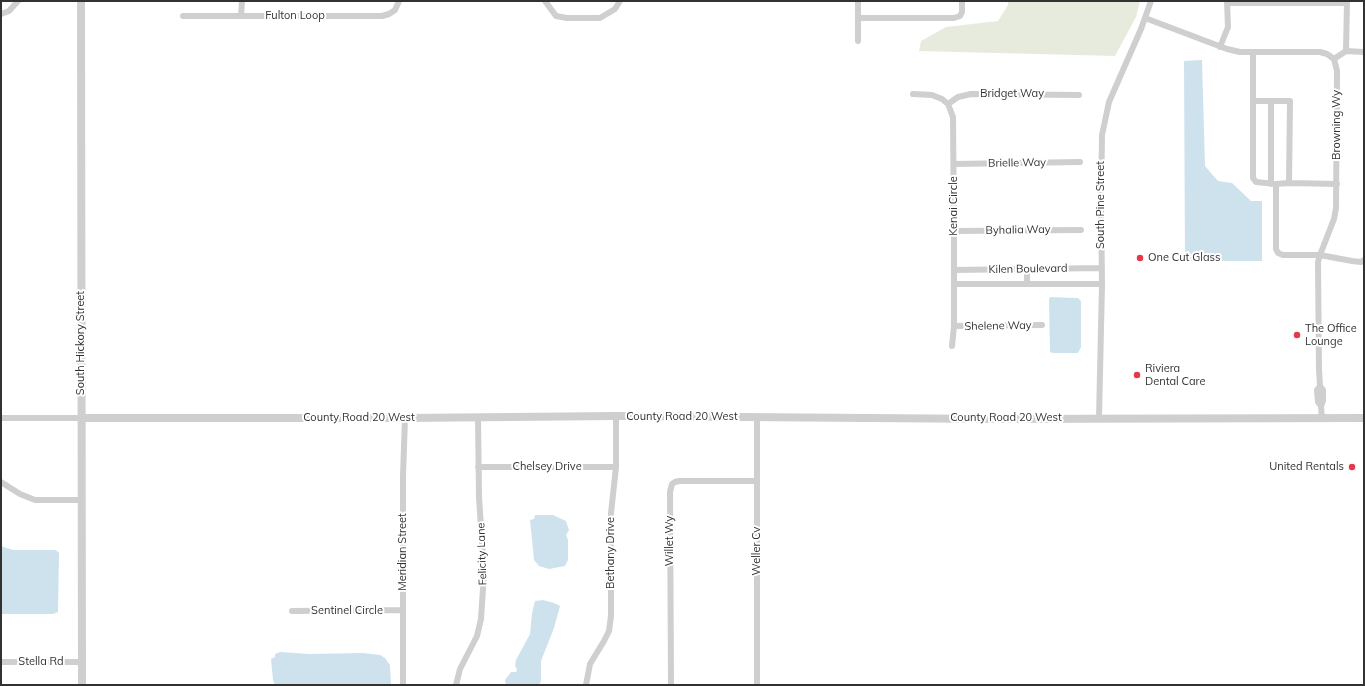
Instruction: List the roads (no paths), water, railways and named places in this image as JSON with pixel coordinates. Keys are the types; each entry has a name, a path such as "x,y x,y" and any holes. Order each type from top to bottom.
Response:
{"street":[{"path":"1,14 9,11 18,1"},
{"name":"South Hickory Street","path":"81,1 82,685"},
{"path":"241,16 242,1"},
{"name":"Fulton Loop","path":"183,16 382,16 395,10 399,1"},
{"path":"545,1 549,12 556,16 567,18 600,18 615,10 620,1"},
{"path":"858,1 858,41"},
{"path":"858,18 954,18 960,16 962,12 962,1"},
{"name":"South Pine Street","path":"1099,418 1102,284 1102,136 1109,102 1145,18 1150,1"},
{"path":"1220,47 1228,27 1227,2 1346,2 1346,51"},
{"path":"615,10 620,15"},
{"path":"1145,18 1220,47 1240,52 1320,52 1327,54 1334,59 1346,51 1364,52"},
{"path":"1253,52 1253,178 1256,182 1274,184 1337,184"},
{"name":"Browning Wy","path":"1322,419 1321,406 1324,390 1320,386 1319,370 1318,262 1334,219 1336,208 1337,71 1334,59"},
{"path":"913,94 932,95 942,99 948,104"},
{"name":"Bridget Way","path":"948,104 958,98 971,94 1079,95"},
{"path":"1253,101 1290,101 1289,183"},
{"path":"1271,101 1276,249 1278,253 1283,255 1320,255 1360,262 1364,260"},
{"name":"Kenai Circle","path":"948,104 953,118 954,164 954,326 952,346"},
{"name":"Brielle Way","path":"954,164 1080,162"},
{"name":"Byhalia Way","path":"954,231 1081,230"},
{"name":"Kilen Boulevard","path":"954,270 1102,268"},
{"path":"1027,269 1027,284"},
{"name":"Kilen Boulevard","path":"954,284 1102,284"},
{"name":"Shelene Way","path":"954,326 1042,325"},
{"name":"County Road 20 West","path":"1,418 405,418 616,416 1364,418"},
{"name":"Bethany Drive","path":"586,685 590,664 609,631 611,616 611,514 616,468 616,416"},
{"name":"Felicity Lane","path":"456,685 460,670 477,636 484,573 479,497 478,417"},
{"name":"Weller Cv","path":"757,417 757,685"},
{"name":"Meridian Street","path":"403,685 403,476 405,418"},
{"name":"Chelsey Drive","path":"478,467 616,468"},
{"name":"Willet Wy","path":"671,685 670,492 672,484 680,481 757,481"},
{"path":"1,482 20,494 35,500 81,500"},
{"name":"Sentinel Circle","path":"292,611 403,610"},
{"name":"Stella Rd","path":"1,662 82,662"}],"water":[{"path":"1202,60 1205,166 1218,181 1232,183 1251,201 1262,201 1262,261 1185,261 1184,61"},
{"path":"1050,297 1078,298 1081,301 1081,347 1078,353 1050,352"},
{"path":"535,515 553,515 566,521 569,530 566,535 568,540 568,560 565,566 549,569 539,566 534,560 530,520 534,519"},
{"path":"1,546 13,550 55,550 59,553 58,612 53,614 1,614"},
{"path":"543,600 560,606 554,628 541,661 541,681 539,685 506,685 505,680 511,672 516,672 517,670 515,665 516,660 530,634 535,601"},
{"path":"280,652 309,654 363,653 380,655 385,658 390,665 391,685 275,685 273,680 271,659 275,657 275,654"}],"place":[{"name":"One Cut Glass","path":"1140,258"},
{"name":"The Office Lounge","path":"1297,335"},
{"name":"Riviera Dental Care","path":"1137,375"},
{"name":"United Rentals","path":"1352,467"}]}
